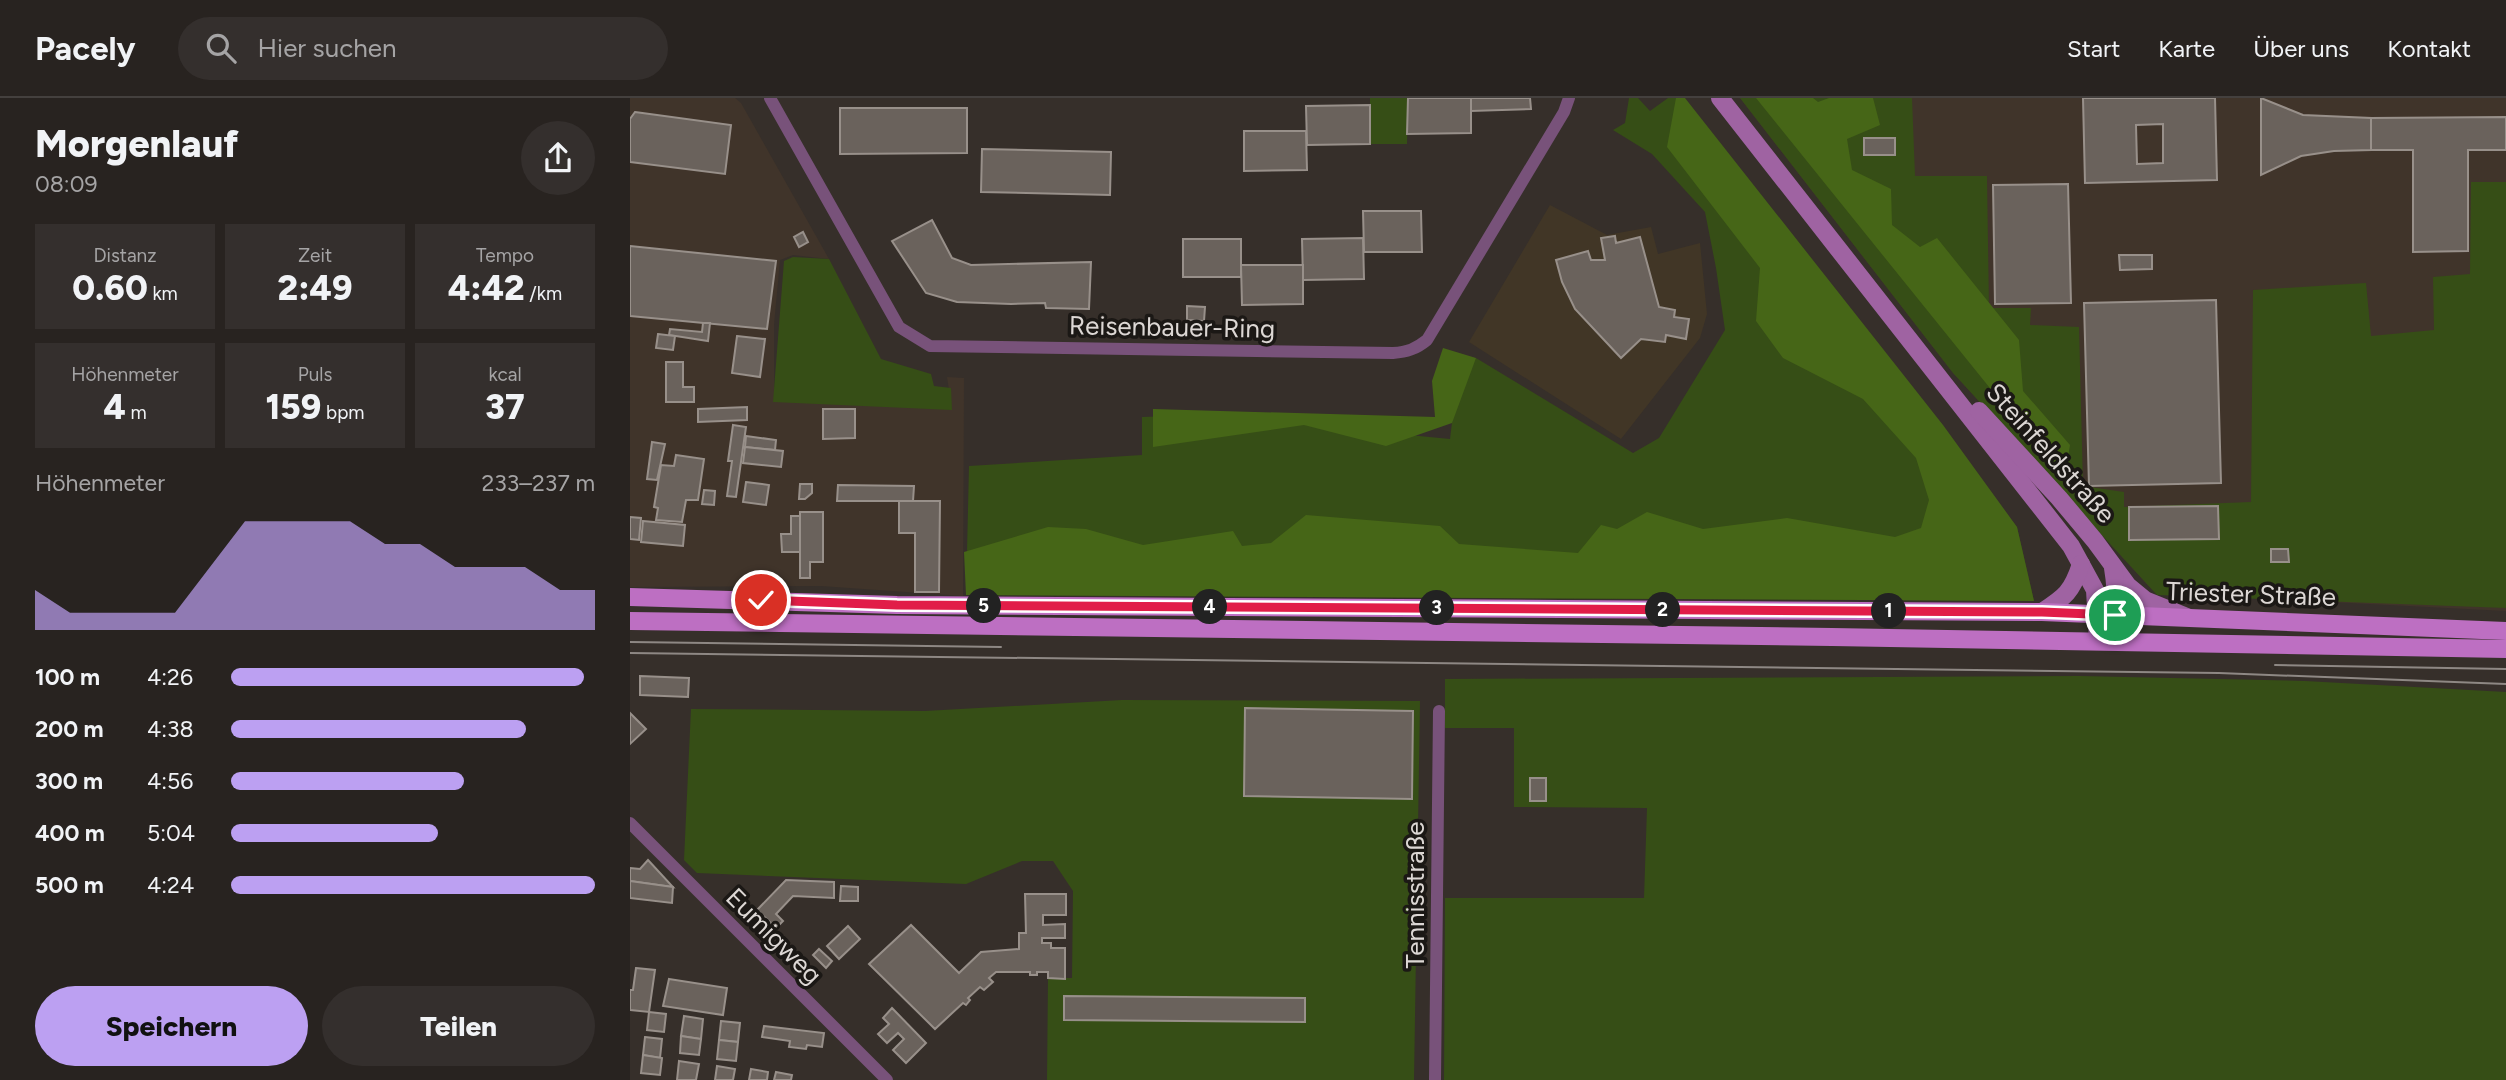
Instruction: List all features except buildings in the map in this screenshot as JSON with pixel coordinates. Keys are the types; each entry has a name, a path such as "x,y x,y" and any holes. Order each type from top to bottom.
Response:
{"main road":[{"name":"Steinfeldstraße","path":"1720,98 2071,547 2106,615"},
{"name":"Steinfeldstraße","path":"1895,319 2059,498 2095,541 2113,568 2117,591 2106,615 2101,641"},
{"path":"2042,612 2065,598 2074,585 2081,564"},
{"path":"2113,568 2128,586 2145,600 2187,617"},
{"name":"Triester Straße","path":"630,597 822,604 2042,612 2506,631"},
{"name":"Triester Straße","path":"630,621 2506,649"}],"street":[{"name":"Reisenbauer-Ring","path":"770,98 900,327 930,346 1393,354 1418,348 1427,340 1564,112 1569,98"},
{"name":"Tennisstraße","path":"1435,1080 1439,711"},
{"name":"Eumigweg","path":"630,823 887,1080"}],"shaded area":[{"path":"630,98 735,98 741,103 829,259 793,255 780,260 774,325 774,401 952,409 947,377 964,378 963,596 821,586 630,587"},
{"path":"1740,98 2506,98 2506,611 2155,593 1953,373"},
{"path":"1550,205 1607,235 1651,227 1658,254 1700,243 1707,314 1700,338 1621,439 1469,342"}],"green space":[{"path":"1370,98 1408,98 1407,144 1370,144"},
{"path":"1629,98 1638,98 1650,111 1668,98 1681,98 2017,527 2034,601 966,595 969,466 1142,455 1142,417 1202,415 1450,439 1457,381 1476,358 1633,453 1659,438 1725,330 1705,212 1652,154 1613,130 1625,123"},
{"path":"1676,98 1685,98 1943,425 2017,527 2034,601 966,595 964,552 1048,527 1086,529 1143,545 1233,531 1242,546 1271,543 1306,515 1440,526 1459,544 1578,553 1601,525 1617,529 1647,512 1703,529 1787,518 1895,537 1921,528 1929,500 1916,458 1863,399 1783,358 1756,321 1760,268 1667,147"},
{"path":"1740,98 1912,98 1915,176 1987,176 1989,308 2031,308 2030,325 2079,327 2083,486 2124,492 2124,507 2251,502 2253,290 2366,283 2371,336 2434,330 2433,277 2470,274 2471,182 2506,182 2506,608 2157,595 1953,373"},
{"path":"1756,98 1813,98 1818,102 1829,98 1873,98 1880,125 1847,139 1852,170 1891,189 1892,225 1920,247 1937,238 2019,340 2023,391 2070,445 2064,480"},
{"path":"793,257 829,259 881,359 931,374 934,386 951,388 952,410 773,402 784,261"},
{"path":"1443,348 1476,358 1452,423 1386,446 1304,425 1153,447 1153,409 1435,417 1432,381"},
{"path":"2079,676 2305,681 2506,692 2506,1080 1444,1080 1445,898 1644,898 1647,808 1514,807 1514,728 1445,728 1445,679"},
{"path":"1122,700 1420,701 1414,1080 1047,1080 1048,978 1072,978 1073,891 1053,861 1022,861 966,884 697,873 684,860 691,709 925,711"}],"tram line":[{"path":"630,642 1001,647"},
{"path":"630,653 2219,673 2506,684"},
{"path":"2275,665 2506,669"}],"route":[{"path":"761,600 897,605 2042,612 2115,615"}]}
